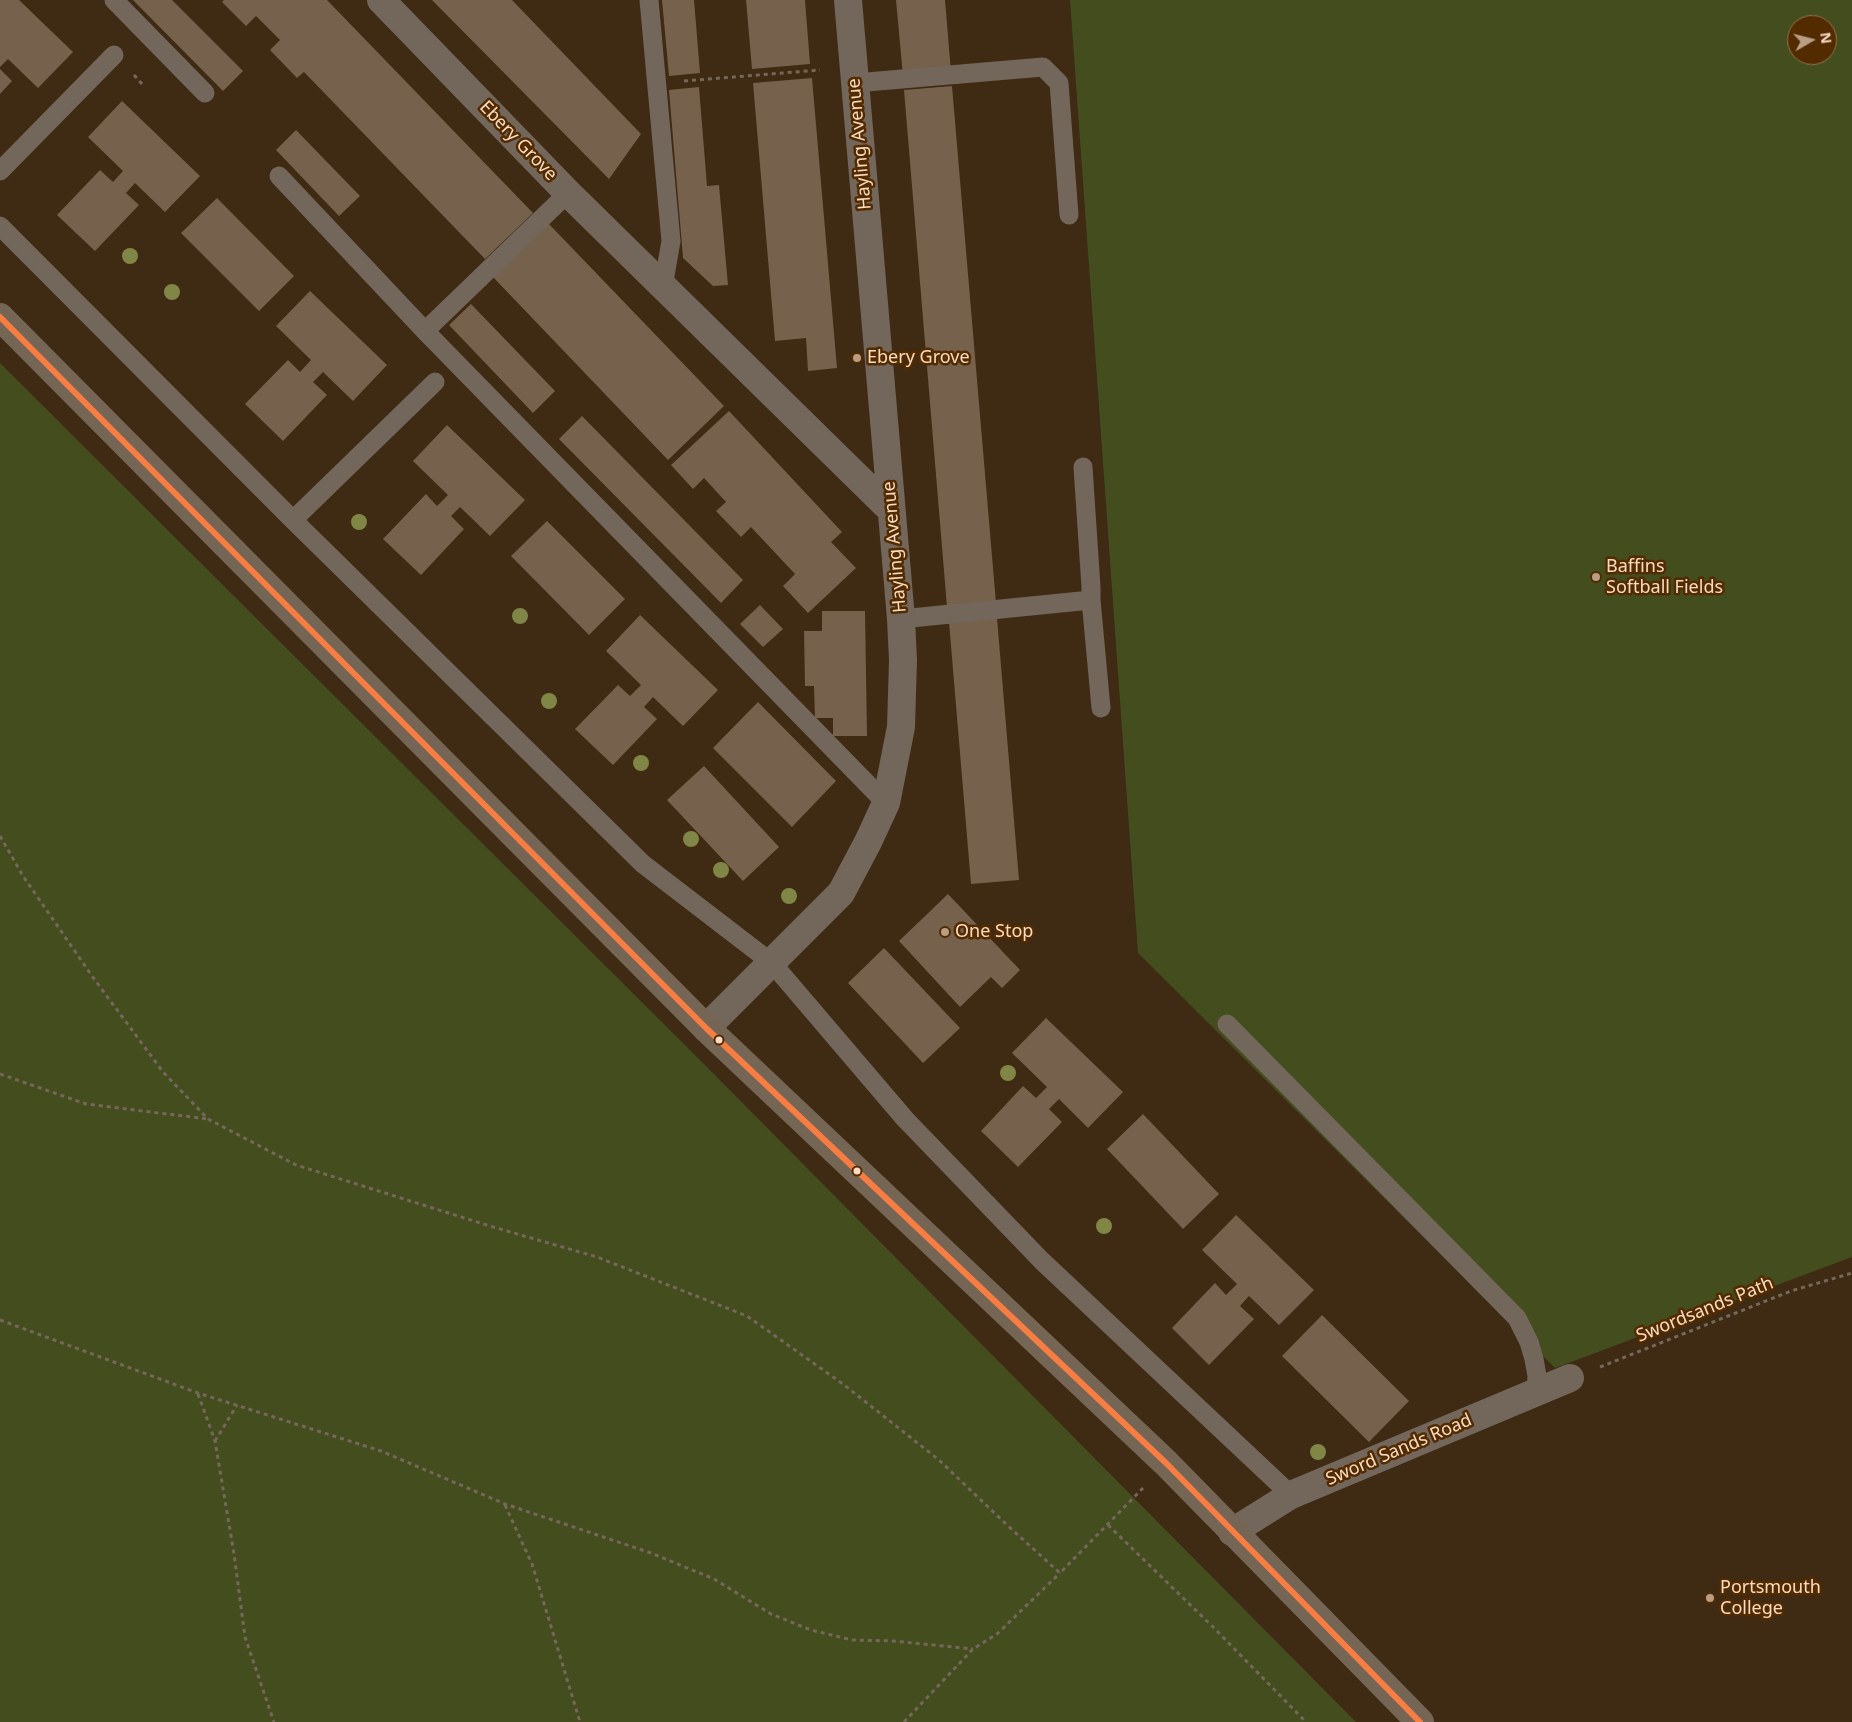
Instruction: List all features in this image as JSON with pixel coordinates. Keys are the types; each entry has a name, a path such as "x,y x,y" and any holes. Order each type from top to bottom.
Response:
{"main road":[{"path":"0,317 706,1028 1166,1464 1420,1722"}],"street":[{"name":"Ebery Grove","path":"381,0 568,193 891,510"},
{"name":"Hayling Avenue","path":"706,1028 841,893 886,803 901,727 903,660 901,619 848,0"},
{"name":"Sword Sands Road","path":"1232,1532 1291,1495 1570,1378"}],"lane":[{"path":"114,0 205,93"},
{"path":"649,0 671,241 663,287"},
{"path":"0,171 114,55"},
{"path":"854,75 1043,67 1059,83 1070,216"},
{"path":"279,176 425,331 886,803"},
{"path":"425,331 568,193"},
{"path":"0,226 294,520 643,864 772,963 905,1119 1042,1261 1291,1495"},
{"path":"294,520 435,382"},
{"path":"1083,467 1091,600 1102,708"},
{"path":"901,619 1091,600"},
{"path":"1227,1024 1517,1318 1529,1342 1534,1359 1537,1376 1536,1393"}],"path":[{"path":"656,84 854,75"},
{"path":"0,836 24,876 92,976 163,1072 208,1119 296,1165 493,1227 597,1257 747,1316 843,1384 939,1460 1060,1573"},
{"path":"0,1074 86,1104 208,1119"},
{"name":"Swordsands Path","path":"1570,1378 1791,1291 1852,1273"},
{"path":"0,1320 198,1393 381,1450 505,1504 651,1554 714,1579 771,1614 811,1630 852,1640 893,1641 973,1649"},
{"path":"198,1393 215,1442 234,1554 245,1637 274,1722"},
{"path":"215,1442 237,1405"},
{"path":"904,1722 973,1649 997,1634 1108,1525 1166,1464"},
{"path":"505,1504 532,1564 580,1722"},
{"path":"1108,1525 1212,1626 1306,1722"}],"green space":[{"path":"1070,0 1852,0 1852,1257 1555,1368 1138,953"},
{"path":"0,363 696,1056 1356,1722 0,1722"}],"building":[{"path":"0,0 19,0 73,52 38,88 8,59 0,67"},
{"path":"133,0 172,0 243,71 223,91"},
{"path":"224,0 327,0 533,213 485,259 304,72 297,78 270,50 280,40 256,16 246,26 222,2"},
{"path":"432,0 512,0 641,134 609,179"},
{"path":"662,0 694,0 700,73 669,76"},
{"path":"746,0 805,0 810,64 752,69"},
{"path":"896,0 945,0 951,72 903,76"},
{"path":"0,69 12,81 0,94"},
{"path":"812,78 837,368 808,371 806,338 775,341 753,83"},
{"path":"952,86 996,603 947,607 904,90"},
{"path":"699,87 707,186 719,185 728,285 713,286 683,258 669,90"},
{"path":"122,101 200,176 165,212 135,183 126,193 139,205 95,251 57,215 100,170 113,182 123,171 88,137"},
{"path":"296,130 360,196 339,216 276,150"},
{"path":"217,198 294,276 259,311 181,233"},
{"path":"548,223 724,406 668,460 492,276"},
{"path":"310,291 387,365 353,401 323,372 313,382 327,395 283,441 245,404 288,360 300,372 311,360 276,326"},
{"path":"471,304 555,391 533,413 449,325"},
{"path":"729,411 842,532 831,542 856,568 808,613 783,586 795,574 751,527 741,537 716,511 726,502 704,478 693,489 671,465"},
{"path":"582,416 743,580 721,603 559,439"},
{"path":"447,425 525,500 490,536 460,507 451,516 464,529 421,575 383,539 426,494 437,506 448,495 413,461"},
{"path":"547,521 625,599 589,635 511,556"},
{"path":"760,605 783,629 763,647 740,624"},
{"path":"822,611 865,611 867,736 833,736 833,718 815,718 814,686 805,686 804,631 822,631"},
{"path":"640,615 718,690 683,726 653,697 644,707 657,719 613,765 575,729 618,685 630,696 641,685 606,651"},
{"path":"997,618 1019,880 971,884 949,622"},
{"path":"758,702 836,781 792,827 713,748"},
{"path":"704,766 779,847 743,881 667,800"},
{"path":"948,894 1020,970 1002,988 991,977 960,1007 899,941"},
{"path":"884,948 960,1028 923,1063 848,983"},
{"path":"1046,1018 1123,1092 1088,1128 1059,1099 1049,1109 1062,1122 1018,1167 981,1131 1023,1086 1036,1098 1047,1087 1012,1053"},
{"path":"1143,1114 1219,1194 1183,1229 1107,1149"},
{"path":"1236,1215 1314,1290 1279,1325 1249,1296 1240,1306 1254,1319 1209,1365 1172,1328 1215,1283 1226,1295 1237,1284 1202,1250"},
{"path":"1322,1315 1409,1401 1369,1442 1282,1356"}],"transit line":[{"path":"0,317 706,1028 1166,1463 1420,1722"}],"place":[{"name":"Ebery Grove","path":"857,358"},
{"name":"Baffins Softball Fields","path":"1596,577"},
{"name":"One Stop","path":"945,932"},
{"name":"Portsmouth College","path":"1710,1598"}]}
